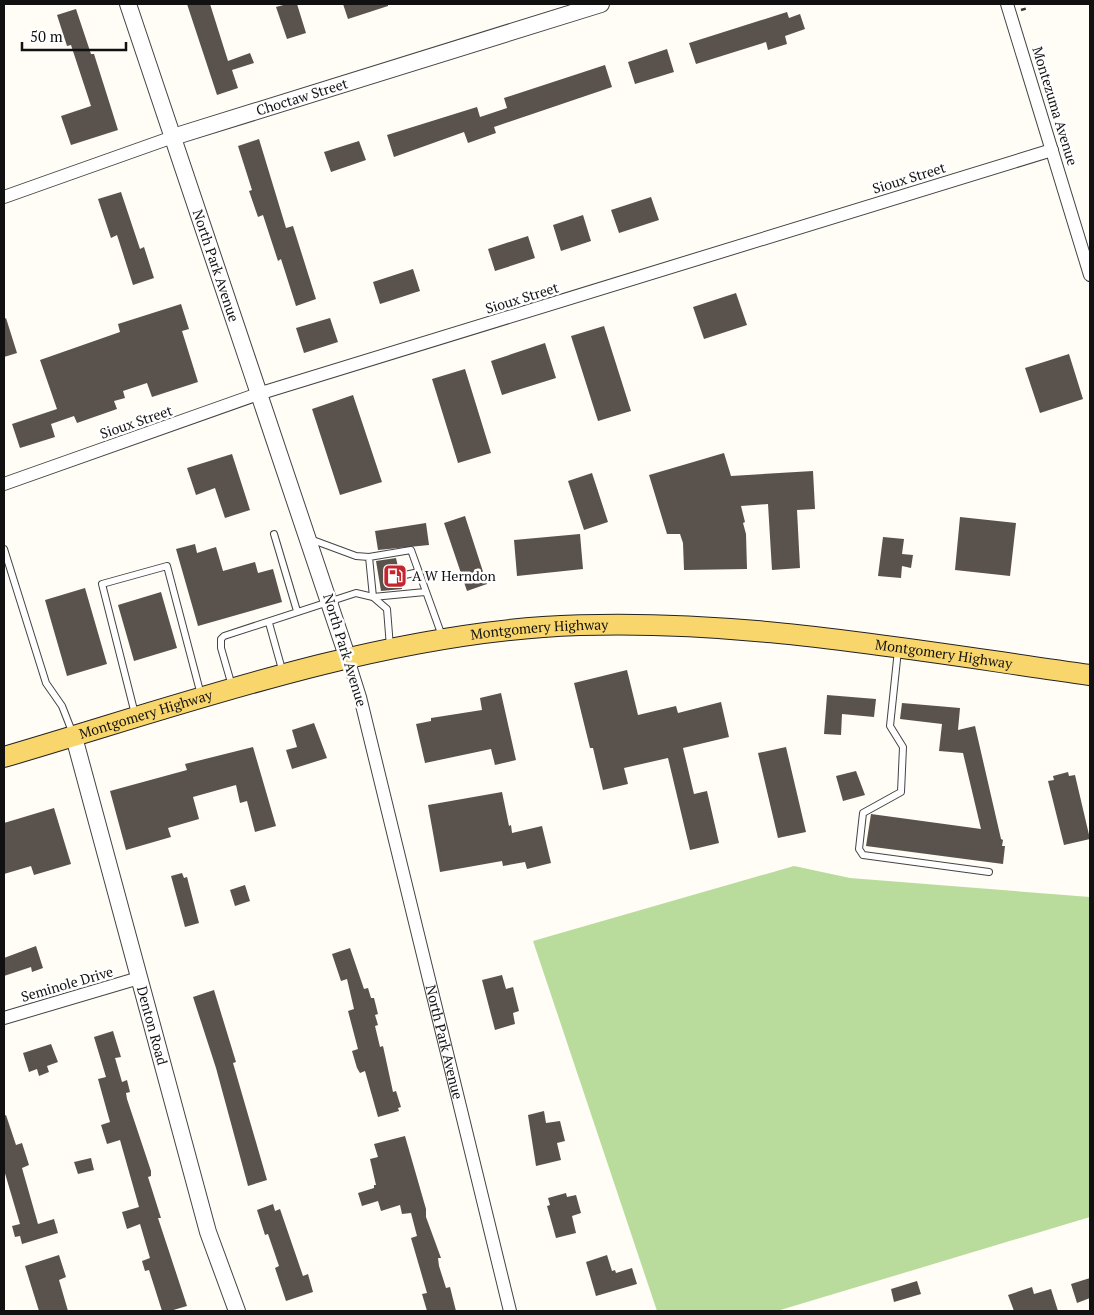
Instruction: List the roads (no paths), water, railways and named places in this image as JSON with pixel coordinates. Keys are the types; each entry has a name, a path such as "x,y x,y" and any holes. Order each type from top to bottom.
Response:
{"main road":[{"name":"Montgomery Highway","path":"4,758 283,675 348,659 390,649 443,640 541,628 652,624 752,631 1090,675"}],"street":[{"name":"North Park Avenue","path":"128,4 258,394 330,601 360,697 510,1311"},
{"name":"Choctaw Street","path":"4,197 173,137 601,4"},
{"name":"Montezuma Avenue","path":"1007,4 1090,275"},
{"name":"Sioux Street","path":"4,484 258,394 1052,150"},
{"name":"Denton Road","path":"74,737 214,1253 237,1311"},
{"name":"Seminole Drive","path":"4,1018 139,978"}],"lane":[{"path":"274,534 297,611"},
{"path":"308,539 356,556 370,557 411,550 443,640"},
{"path":"4,549 46,683 62,706 74,737"},
{"path":"370,557 376,579 373,596"},
{"path":"136,718 102,584 167,566 202,699"},
{"path":"400,576 419,572"},
{"path":"232,690 221,648 224,636 269,623 297,611 356,593 373,596 425,592"},
{"path":"373,596 387,609 390,649"},
{"path":"269,623 283,675"},
{"path":"898,649 890,726 903,747 901,792 864,812 859,849 863,855 989,872"}],"place":[{"name":"A W Herndon","path":"395,576"}]}
